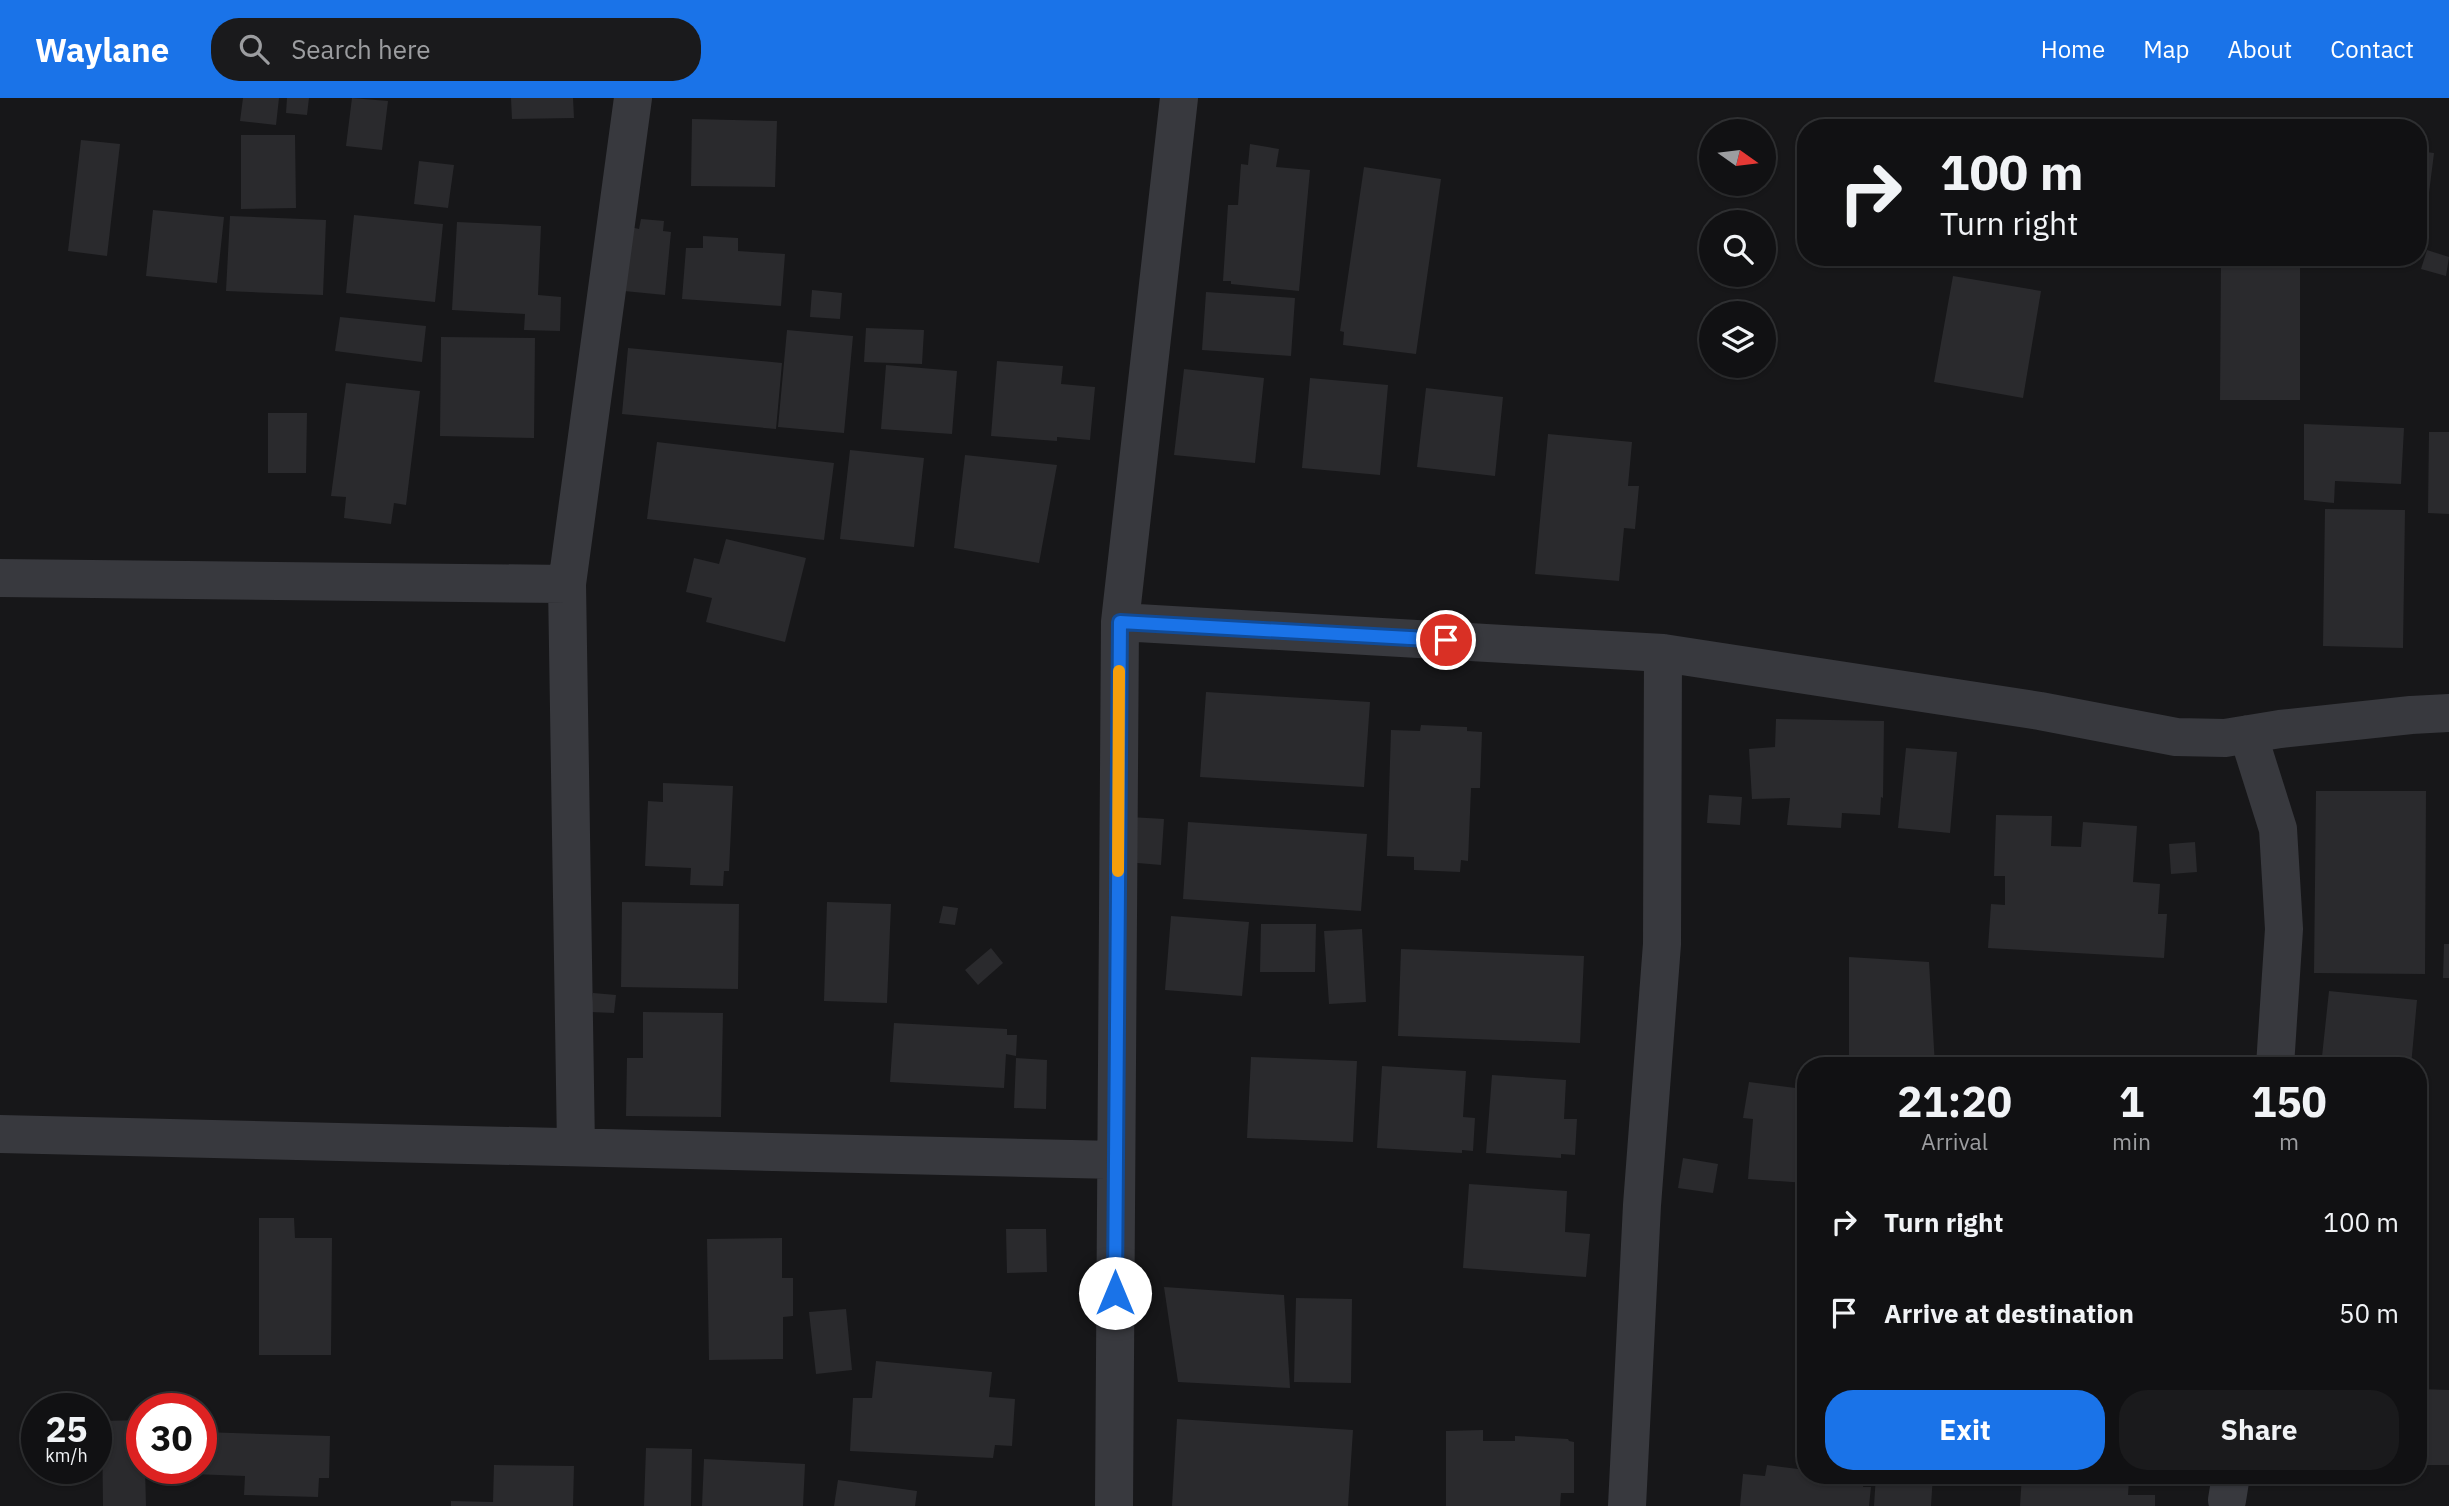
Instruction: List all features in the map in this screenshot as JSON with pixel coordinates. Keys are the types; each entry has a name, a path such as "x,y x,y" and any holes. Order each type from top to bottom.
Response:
{"street":[{"path":"576,1147 567,584 633,98"},
{"path":"1114,1506 1120,622 1178,98"},
{"path":"0,578 567,584"},
{"path":"1120,622 1663,653 2040,711 2176,737 2225,738 2372,719 2449,713"},
{"path":"1627,1506 1642,1205 1662,944 1663,653"},
{"path":"2248,734 2278,829 2284,929 2277,1057"},
{"path":"0,1133 1116,1160"}],"building":[{"path":"243,98 279,98 276,125 240,121"},
{"path":"287,98 309,98 307,115 286,113"},
{"path":"352,98 388,101 382,150 346,146"},
{"path":"511,98 573,98 574,118 512,119"},
{"path":"692,119 777,121 775,187 691,186"},
{"path":"241,135 295,135 296,208 241,209"},
{"path":"81,140 120,144 107,256 68,251"},
{"path":"1250,144 1279,149 1276,167 1310,170 1299,291 1223,281 1228,205 1238,205 1241,164 1248,165"},
{"path":"2427,152 2434,153 2427,209"},
{"path":"419,161 454,165 448,208 414,204"},
{"path":"1364,167 1441,179 1416,354 1343,345 1344,332 1340,331"},
{"path":"153,210 224,217 217,283 146,276"},
{"path":"354,215 443,224 435,302 346,293"},
{"path":"230,216 326,220 323,295 226,291"},
{"path":"641,219 664,221 663,231 671,232 665,295 624,291 630,227 639,229"},
{"path":"457,222 541,226 538,295 561,297 560,331 524,330 525,314 452,310"},
{"path":"703,236 738,238 738,251 785,254 781,306 682,299 686,248 703,248"},
{"path":"2427,250 2449,257 2446,276 2421,269 2422,266 2427,266"},
{"path":"2221,266 2300,266 2300,400 2220,400"},
{"path":"1953,276 2041,291 2023,398 1934,382"},
{"path":"812,290 842,293 840,319 810,317"},
{"path":"1206,292 1295,298 1291,356 1202,350"},
{"path":"340,317 426,326 422,362 335,351"},
{"path":"866,328 924,330 922,364 864,362"},
{"path":"787,330 853,336 844,433 778,427"},
{"path":"441,337 535,338 534,438 440,436"},
{"path":"628,348 782,363 776,429 622,414"},
{"path":"997,361 1063,366 1061,384 1095,387 1090,440 1057,437 1057,441 991,436"},
{"path":"886,365 957,371 952,434 881,429"},
{"path":"1184,369 1264,378 1255,463 1174,455"},
{"path":"1310,378 1388,385 1380,475 1302,468"},
{"path":"346,383 420,391 406,505 394,503 391,524 344,518 346,497 331,496"},
{"path":"1426,388 1503,397 1495,476 1417,467"},
{"path":"268,413 307,413 306,473 268,473"},
{"path":"2304,424 2404,428 2401,484 2335,481 2334,503 2304,500"},
{"path":"2429,432 2449,432 2449,514 2428,513"},
{"path":"1548,434 1632,442 1628,486 1639,486 1635,529 1624,528 1619,581 1535,574"},
{"path":"657,442 834,463 824,540 647,519"},
{"path":"850,450 924,458 914,547 840,539"},
{"path":"965,455 1057,465 1039,563 954,548"},
{"path":"2325,509 2405,510 2403,648 2323,646"},
{"path":"726,539 806,558 785,642 706,622 712,598 686,592 694,558 719,564"},
{"path":"1206,692 1370,702 1364,787 1200,777"},
{"path":"1776,719 1884,721 1883,798 1881,797 1880,815 1842,813 1841,828 1787,825 1790,798 1752,799 1749,749 1775,747"},
{"path":"1421,725 1467,727 1467,731 1482,732 1480,788 1471,788 1468,861 1461,860 1460,872 1414,870 1414,857 1387,856 1391,730 1420,731"},
{"path":"1906,748 1957,752 1950,833 1898,828"},
{"path":"663,783 733,786 729,871 724,871 723,886 690,885 691,868 645,866 648,801 663,802"},
{"path":"2316,791 2426,791 2425,974 2314,973"},
{"path":"1709,795 1742,797 1740,825 1707,823"},
{"path":"1996,815 2052,816 2051,846 2081,847 2083,822 2137,826 2133,882 2160,884 2158,914 2167,914 2164,958 1988,948 1991,904 2005,905 2005,876 1994,876"},
{"path":"1130,817 1164,819 1161,865 1126,862"},
{"path":"1188,822 1367,834 1361,911 1183,899"},
{"path":"2195,842 2197,872 2171,874 2169,844"},
{"path":"622,902 739,904 738,989 621,987"},
{"path":"827,902 891,904 887,1003 824,1001"},
{"path":"943,906 958,908 955,925 939,923"},
{"path":"1171,916 1249,922 1242,996 1165,990"},
{"path":"1261,924 1316,924 1315,972 1260,972"},
{"path":"1362,929 1366,1002 1329,1004 1324,931"},
{"path":"2444,944 2449,944 2449,978 2443,978"},
{"path":"991,948 1003,963 978,985 965,970"},
{"path":"1401,949 1584,956 1580,1043 1398,1036"},
{"path":"1849,957 1929,962 1934,1057 1849,1057"},
{"path":"2329,991 2417,1000 2412,1057 2322,1057"},
{"path":"593,993 616,995 614,1013 591,1012"},
{"path":"643,1012 723,1013 721,1117 626,1116 627,1058 643,1058"},
{"path":"894,1023 1007,1029 1007,1035 1017,1035 1016,1056 1006,1054 1004,1088 890,1082"},
{"path":"1251,1057 1357,1061 1353,1142 1247,1138"},
{"path":"1016,1058 1047,1060 1046,1109 1014,1108"},
{"path":"1382,1066 1466,1071 1463,1117 1475,1118 1473,1151 1462,1150 1462,1153 1377,1148"},
{"path":"1492,1075 1566,1080 1564,1119 1577,1119 1575,1155 1561,1154 1561,1158 1486,1153"},
{"path":"1749,1082 1797,1088 1797,1182 1748,1179 1753,1119 1743,1118"},
{"path":"1683,1158 1718,1164 1713,1193 1678,1188"},
{"path":"1469,1184 1567,1191 1565,1232 1590,1234 1586,1277 1463,1268"},
{"path":"259,1218 294,1218 295,1238 332,1238 331,1355 259,1355"},
{"path":"1006,1229 1046,1229 1047,1272 1007,1273"},
{"path":"782,1238 782,1278 793,1278 793,1316 783,1317 783,1359 709,1360 707,1239"},
{"path":"1164,1287 1284,1295 1290,1388 1178,1382"},
{"path":"1296,1298 1352,1299 1351,1383 1294,1382"},
{"path":"846,1309 852,1370 816,1374 809,1312"},
{"path":"876,1361 992,1372 989,1397 1015,1399 1012,1446 995,1445 993,1458 850,1451 853,1398 872,1398"},
{"path":"2427,1389 2449,1390 2449,1465 2427,1465"},
{"path":"1177,1419 1353,1430 1348,1506 1172,1506"},
{"path":"126,1420 126,1484 145,1484 146,1506 103,1506 103,1484 112,1484 112,1421"},
{"path":"1483,1430 1483,1441 1515,1441 1515,1436 1568,1439 1574,1442 1574,1493 1561,1493 1560,1506 1446,1506 1446,1431"},
{"path":"217,1432 330,1436 329,1478 319,1478 318,1497 244,1495 245,1476 217,1475"},
{"path":"646,1448 692,1449 691,1506 644,1506"},
{"path":"704,1459 805,1464 803,1506 702,1506"},
{"path":"494,1465 574,1466 573,1506 451,1506 451,1501 493,1502"},
{"path":"1767,1465 1797,1469 1797,1484 1864,1484 1863,1487 1871,1487 1869,1506 1740,1506 1743,1474 1765,1476"},
{"path":"838,1480 917,1491 915,1506 834,1506"},
{"path":"1875,1484 1932,1484 1931,1506 1874,1506"},
{"path":"2021,1484 2129,1484 2128,1495 2155,1495 2155,1506 2020,1506"}],"slow traffic":[{"path":"1118,871 1119,671"}],"route":[{"path":"1115,1293 1120,622 1446,640"}]}
